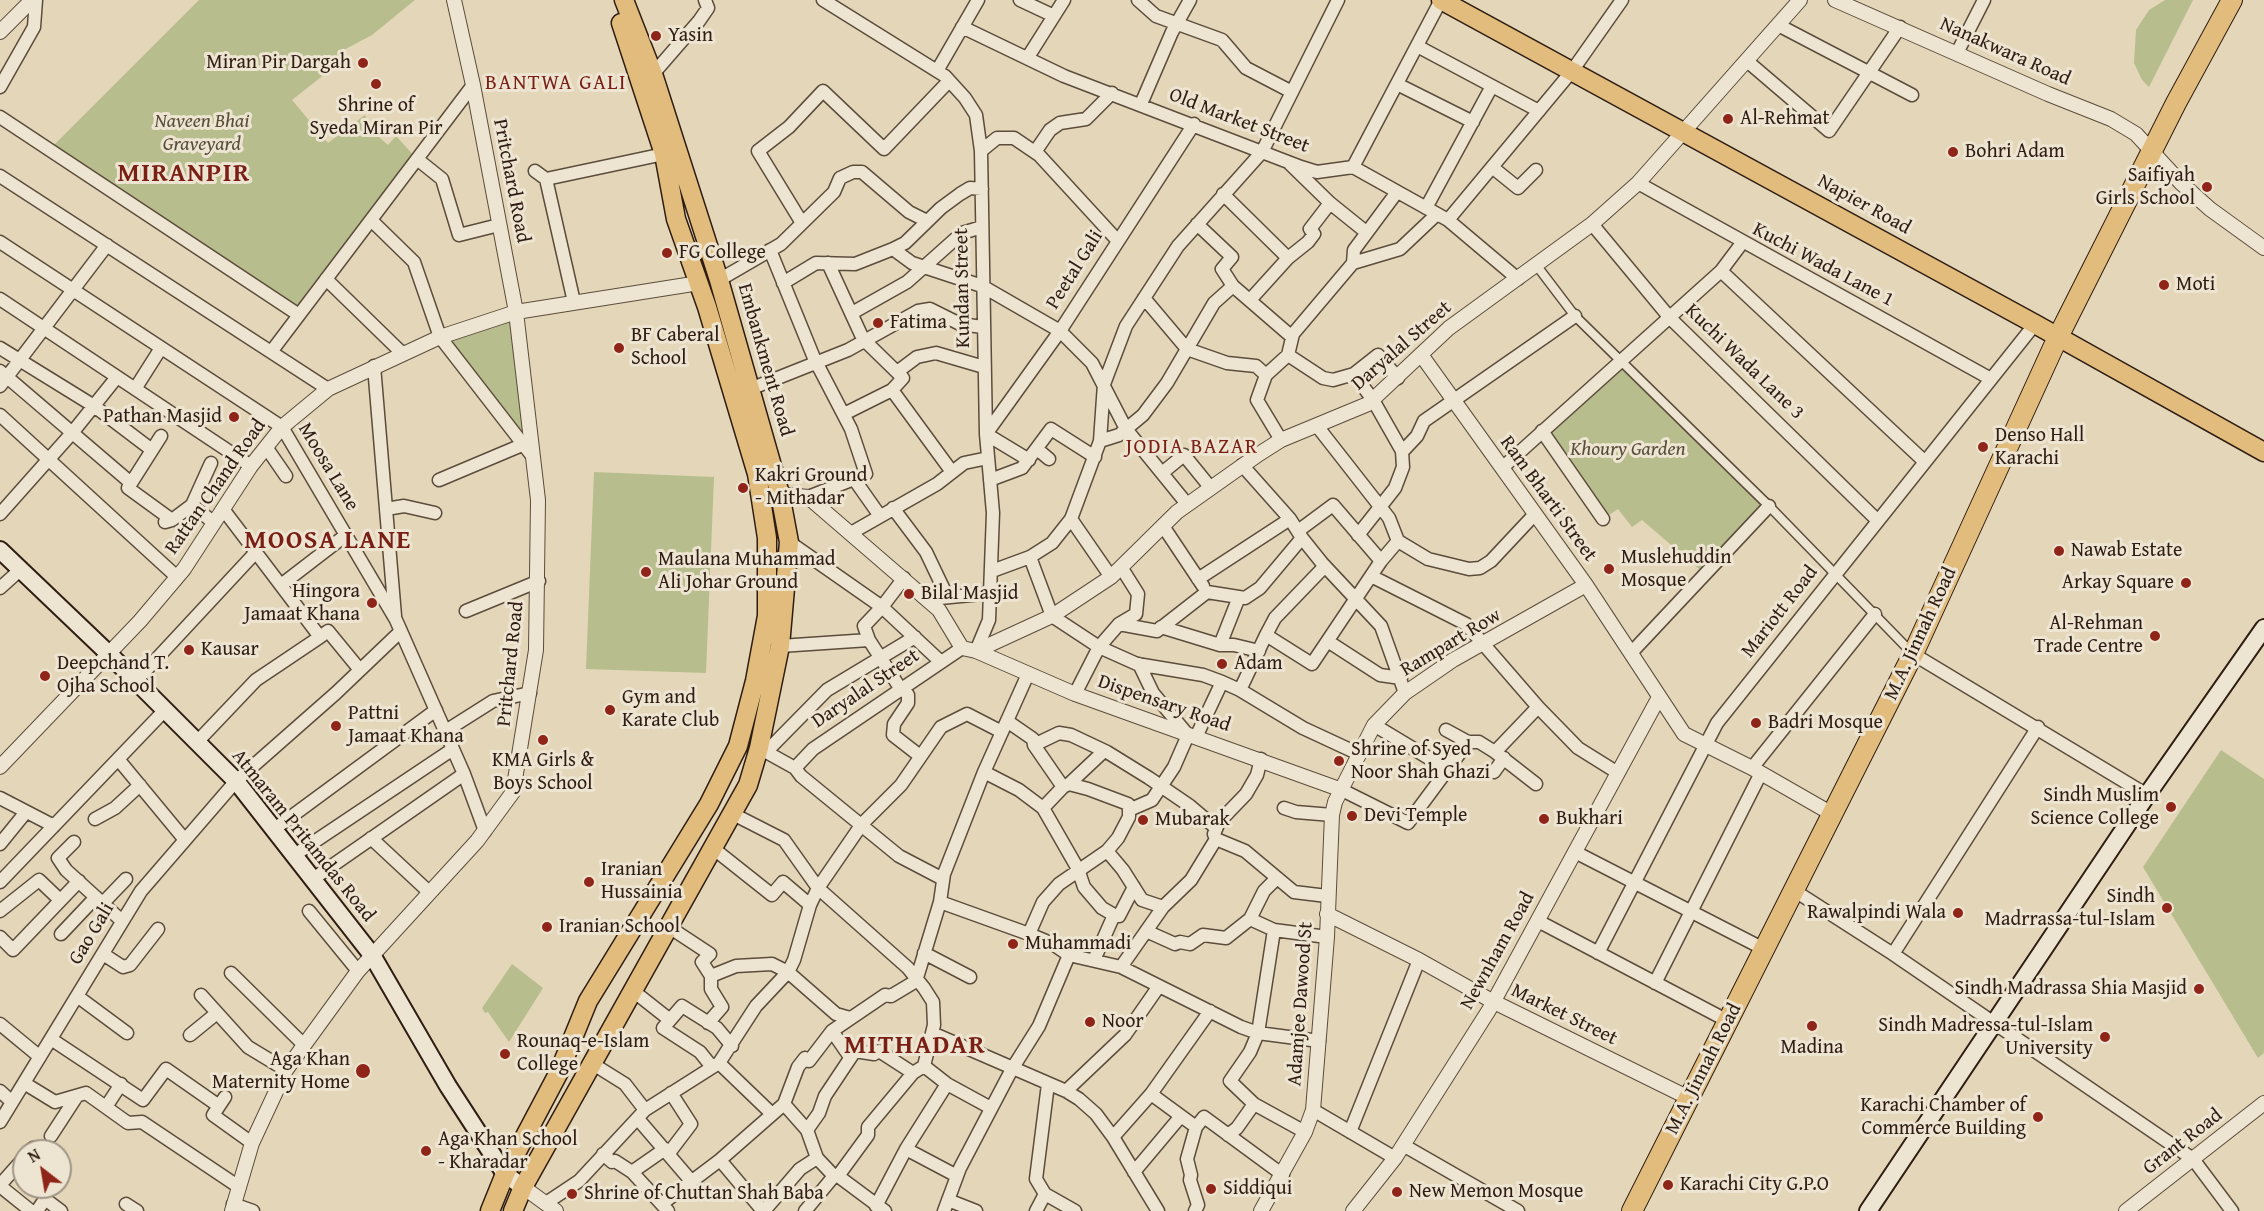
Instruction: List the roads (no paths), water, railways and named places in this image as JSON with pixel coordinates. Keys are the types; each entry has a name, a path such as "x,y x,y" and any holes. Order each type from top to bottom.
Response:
{"highway":[{"name":"M.A. Jinnah Road","path":"1632,1211 1914,654 2058,337 2152,149 2232,0"}],"main road":[{"name":"Embankment Road","path":"490,1211 505,1174 559,1072 588,1001 709,804 738,746 755,681 767,616 767,538 757,474 699,283 676,219 664,154 613,0"},
{"name":"Embankment Road","path":"513,1211 523,1187 748,785 762,750 780,646 789,542 780,494 719,280 653,74 624,0"},
{"name":"Napier Road","path":"1441,0 2035,324 2264,452"},
{"name":"Atmaram Pritamdas Road","path":"0,550 110,655 236,781 372,955 448,1086 505,1174 523,1187"},
{"path":"1868,1211 2147,795 2264,628"}],"street":[{"path":"2,26 34,0"},
{"path":"0,87 34,27 34,0"},
{"name":"Pritchard Road","path":"233,1208 252,1143 286,1070 358,971 485,831 513,792 536,651 538,500 516,312 473,85 454,0"},
{"path":"653,74 699,21 708,8 705,0"},
{"name":"Kundan Street","path":"823,0 936,71 965,98 976,115 981,151 986,434 993,513 992,593 989,620 969,649"},
{"path":"936,71 978,0"},
{"path":"1020,0 1054,16"},
{"path":"1028,57 1064,0"},
{"path":"1138,0 1156,16 1222,40 1246,68 1292,92"},
{"path":"1141,104 1190,0"},
{"path":"992,571 1030,557 1052,543 1071,519 1100,441 1104,384 1125,326 1178,246 1262,152 1338,0"},
{"path":"1441,0 1353,167 1437,214 1518,279"},
{"path":"1281,440 1257,400 1266,375 1288,356 1292,337 1353,263 1400,249 1492,167 1572,71 1622,0"},
{"name":"Daryalal Street","path":"795,768 813,749 942,662 1052,616 1116,572 1187,504 1209,487 1281,440 1373,400 1422,357 1449,328 1592,224 1638,183 1682,131 1780,26 1800,0"},
{"name":"Nanakwara Road","path":"1835,0 2111,119 2136,134 2181,183 2210,209 2264,248"},
{"path":"1957,53 1984,0"},
{"path":"1780,26 1872,72 1912,95"},
{"name":"Old Market Street","path":"962,27 1064,76 1317,172 1353,167"},
{"path":"1747,61 1829,131 1872,72 1900,27"},
{"path":"1417,46 1539,111"},
{"path":"802,223 758,151 789,127 823,91 884,149 949,81"},
{"path":"1397,84 1473,122"},
{"path":"271,352 473,85"},
{"path":"1437,214 1473,122 1492,86"},
{"path":"1080,122 1112,93"},
{"path":"0,117 299,315"},
{"path":"1035,152 1050,130 1060,123 1080,122 1091,130"},
{"name":"Peetal Gali","path":"986,434 1060,330 1194,124"},
{"path":"981,151 997,138 1014,138 1035,152 1117,240"},
{"path":"535,171 546,178 664,154"},
{"path":"417,159 442,179 459,235 499,225"},
{"path":"1287,161 1330,203 1366,232"},
{"path":"1492,167 1518,188 1536,170"},
{"path":"719,280 781,244 834,192 840,178 853,172 862,172 909,212 927,221"},
{"path":"0,176 328,389"},
{"path":"546,178 574,302"},
{"name":"Kuchi Wada Lane 1","path":"1638,183 1742,243 1770,256 1991,379"},
{"path":"783,283 816,262 855,264 893,249 905,243 941,208 970,188 981,189"},
{"path":"1353,263 1354,250 1398,192"},
{"path":"1223,194 1288,258"},
{"path":"1250,300 1288,258 1308,242 1314,234 1310,229 1330,203"},
{"path":"371,220 414,261 440,337 533,457"},
{"path":"1197,224 1232,257 1222,270 1233,286 1292,337"},
{"name":"Kuchi Wada Lane 3","path":"1592,224 1670,318 1877,520"},
{"path":"852,313 907,282 962,233 982,226"},
{"name":"Moosa Lane","path":"0,242 282,427 398,626 464,774 485,831"},
{"path":"1502,468 1620,360 1670,318 1720,271 1742,243"},
{"path":"107,245 22,359 3,378 131,483"},
{"path":"893,249 924,268 982,286 1060,330 1092,363 1126,429 1187,504"},
{"path":"770,250 816,361 846,418 866,474 808,497 780,494"},
{"path":"828,263 863,339 903,378 892,390 846,418"},
{"path":"1537,266 1575,316 1769,506 1914,654 2147,795"},
{"path":"1720,271 1924,461"},
{"path":"326,279 404,354"},
{"name":"Rattan Chand Road","path":"0,767 110,655 177,577 251,466 282,427 328,389 440,337 516,312 699,283"},
{"path":"1100,441 1119,435 1143,415 1167,383 1214,303 1233,286"},
{"path":"1144,298 1187,349 1227,363 1256,366 1266,375"},
{"path":"0,299 251,466"},
{"path":"750,389 816,361 840,354 863,339 918,311 930,309 960,324 983,327"},
{"path":"1402,452 1417,435 1424,421 1575,316"},
{"name":"Mariott Road","path":"1598,953 1718,723 2035,324"},
{"path":"0,348 22,359 94,406 152,450"},
{"path":"135,389 161,348"},
{"path":"897,372 917,357 936,353 984,367"},
{"path":"1288,356 1323,378 1334,380 1354,374 1378,355 1398,378"},
{"name":"Ram Bharti Street","path":"1422,357 1586,585 1658,699 1684,734 1834,815"},
{"path":"374,366 398,626"},
{"path":"1354,374 1373,400 1402,452 1403,467 1395,488 1358,535"},
{"path":"0,514 49,460 117,377"},
{"path":"892,390 952,472"},
{"path":"0,415 177,577"},
{"path":"1317,426 1389,518 1398,541 1428,559 1469,570 1480,568 1493,559 1535,514"},
{"path":"990,480 1022,468 1051,429 1095,457"},
{"path":"1542,431 1603,519"},
{"path":"986,434 1029,460"},
{"path":"161,436 128,488 167,522 192,506 211,463"},
{"path":"439,480 522,445"},
{"path":"266,447 286,476"},
{"path":"1037,449 1049,459"},
{"path":"1162,473 1184,455 1209,487"},
{"path":"851,533 937,484 964,463 988,458"},
{"path":"1242,465 1290,519 1325,566 1386,634 1405,693"},
{"path":"854,478 880,516"},
{"path":"808,497 939,610 969,649"},
{"path":"1119,624 1157,631 1207,592 1245,598 1260,588 1300,534 1333,505 1381,561"},
{"path":"192,506 214,523"},
{"path":"386,509 404,506 435,513"},
{"path":"1631,653 1769,506"},
{"path":"893,508 926,552 947,596"},
{"path":"223,509 320,637"},
{"path":"1071,519 1138,594 1136,614 1119,624 1099,647 1075,694"},
{"path":"1198,579 1290,519"},
{"path":"1163,526 1207,592"},
{"path":"281,585 346,535"},
{"path":"1266,636 1312,663 1329,642 1381,561 1398,541"},
{"path":"789,542 882,607 942,662"},
{"path":"136,681 256,552"},
{"path":"1030,557 1052,616 1099,647 1139,664 1203,675 1222,682 1240,690 1303,728 1359,754"},
{"path":"1240,690 1275,618 1325,566"},
{"path":"0,588 20,570"},
{"path":"1371,576 1466,624 1538,707 1578,748 1618,773"},
{"path":"904,578 864,626 880,659 908,695 908,703 894,724 893,735 920,756"},
{"path":"466,611 538,581"},
{"name":"Rampart Row","path":"1342,790 1374,725 1405,693 1453,660 1586,585"},
{"path":"932,605 942,596 992,593"},
{"path":"1220,645 1239,597"},
{"path":"1655,983 1756,771 1875,614"},
{"name":"Gao Gali","path":"0,1122 141,891 236,781 360,670 398,626"},
{"path":"1161,627 1220,645 1234,645 1259,651"},
{"path":"197,742 256,680 328,631 360,670"},
{"path":"915,637 827,690 762,750 795,768 801,776 899,856 943,879"},
{"path":"780,646 869,640"},
{"path":"1329,642 1380,675 1401,678"},
{"name":"Dispensary Road","path":"969,649 1075,694 1342,790"},
{"path":"1139,664 1154,693 1192,736"},
{"path":"920,985 924,953 940,902 943,879 984,772 1028,674"},
{"path":"1129,810 1152,800 1174,767 1222,682"},
{"path":"444,732 493,700 530,693"},
{"name":"Newnham Road","path":"1353,1211 1395,1158 1492,1001 1658,699"},
{"path":"1494,772 1500,755 1538,707"},
{"path":"0,882 165,710"},
{"path":"273,830 435,710"},
{"path":"523,1187 551,1207 579,1181 641,1114 715,1065 732,1046 756,1006 788,972 794,960 810,905 818,888 862,824 901,785 941,727 967,714 1033,739 1034,745 1066,786 1128,804 1129,817 1107,851 1078,869 1043,902 1029,934"},
{"path":"1374,725 1448,769"},
{"path":"1893,954 2038,727"},
{"path":"1446,730 1468,742 1479,742 1500,755 1536,784"},
{"path":"1034,745 1059,733 1071,735 1126,764 1190,806 1216,834 1245,851 1294,892 1327,896"},
{"path":"1342,790 1408,823 1468,742"},
{"path":"293,856 453,749"},
{"path":"1043,808 1103,752"},
{"path":"118,759 185,840"},
{"path":"1121,967 1163,907 1191,880 1216,834 1246,794 1257,775 1261,759"},
{"path":"984,772 1019,790 1043,808 1078,869 1084,887 1093,899 1114,915 1119,916 1134,887"},
{"path":"313,879 464,774"},
{"path":"96,819 115,808 140,785"},
{"name":"Adamjee Dawood St","path":"1261,1211 1283,1175 1305,1132 1313,1110 1327,937 1332,815 1342,790"},
{"path":"2,802 54,826"},
{"path":"1284,808 1296,812 1332,815"},
{"path":"0,844 26,812"},
{"path":"733,814 784,840 818,888 908,968 933,1002 932,1033 918,1070 868,1127 868,1135 806,1211"},
{"path":"371,838 429,892"},
{"path":"74,842 58,858 122,921"},
{"path":"714,849 772,894 783,882 810,905"},
{"path":"1107,851 1142,900 1163,907"},
{"path":"1575,852 1764,948"},
{"path":"61,934 126,879"},
{"path":"1146,931 1175,944 1190,944 1203,935 1226,938 1250,919 1264,891 1276,879"},
{"path":"0,911 39,880 60,900"},
{"path":"0,937 14,950 79,881"},
{"path":"1795,891 1994,1022 2193,1159 2232,1211"},
{"path":"940,902 1053,944 1069,956 1121,967 1258,1033 1319,1041"},
{"path":"309,911 358,971"},
{"name":"Market Street","path":"1327,914 1419,960 1492,1001 1689,1098"},
{"path":"1094,960 1114,915"},
{"path":"1250,919 1274,930 1327,937"},
{"path":"1538,921 1728,1021"},
{"path":"669,927 710,954 702,962 711,976 711,988 722,1007 708,1023"},
{"path":"103,954 123,967 130,964 158,928"},
{"path":"1274,930 1258,1033 1250,1052 1230,1081 1254,1104 1305,1132"},
{"path":"924,953 970,977"},
{"path":"976,1211 946,1206 957,1176 991,1108 1039,1026 1069,956"},
{"path":"1350,1132 1419,960"},
{"path":"711,976 736,966 772,964 788,972 830,1009 844,1017 850,1017"},
{"path":"231,972 304,1045"},
{"path":"603,1154 612,1162 615,1161 632,1172 666,1207 784,1104 790,1082 798,1067 805,1058 809,1061 832,1031 885,995 891,996 920,985"},
{"path":"1066,1091 1125,1035 1160,986"},
{"path":"632,990 670,1020"},
{"path":"201,995 248,1047 286,1070"},
{"path":"77,996 127,1033"},
{"path":"732,1046 717,1028 682,1006 663,1028 700,1052 771,1113"},
{"path":"1113,1137 1151,1094 1210,1011"},
{"path":"190,1035 217,1013"},
{"path":"0,1024 40,1057"},
{"path":"832,1031 850,1057"},
{"path":"932,1033 1066,1091 1096,1114 1113,1137 1158,1211"},
{"path":"51,1039 143,1100 166,1069 222,1102 213,1115 252,1143"},
{"path":"807,1130 855,1051 874,1054 879,1051 991,1108"},
{"path":"593,1064 625,1084 641,1114 692,1182"},
{"path":"24,1083 55,1102 86,1093 128,1123 142,1122 239,1187"},
{"path":"106,1107 121,1084"},
{"path":"784,1104 807,1130 817,1158 836,1176 881,1209 906,1149 947,1084"},
{"path":"1048,1084 1036,1179 1045,1194 1075,1211"},
{"path":"0,1091 12,1102"},
{"path":"632,1172 667,1151 691,1124 671,1093"},
{"path":"1151,1094 1196,1127"},
{"path":"51,1136 76,1096"},
{"name":"Grant Road","path":"2126,1211 2264,1103"},
{"path":"1228,1135 1237,1128 1254,1104"},
{"path":"1313,1110 1395,1158"},
{"path":"1134,1172 1181,1116"},
{"path":"1195,1211 1198,1205 1190,1180 1187,1159 1196,1127 1204,1118 1283,1175"},
{"path":"1403,1145 1518,1211"},
{"path":"906,1149 957,1176"},
{"path":"720,1160 764,1211 800,1169 817,1158"},
{"path":"12,1172 0,1186 31,1211"},
{"path":"1036,1211 1045,1194"},
{"path":"37,1211 45,1199 61,1211"},
{"path":"233,1208 254,1211"}],"place":[{"name":"Yasin","path":"656,36"},
{"name":"Miran Pir Dargah","path":"363,63"},
{"name":"Shrine of Syeda Miran Pir","path":"376,84"},
{"name":"Al-Rehmat","path":"1728,119"},
{"name":"Bohri Adam","path":"1953,152"},
{"name":"Saifiyah Girls School","path":"2207,187"},
{"name":"FG College","path":"667,253"},
{"name":"Moti","path":"2164,285"},
{"name":"Fatima","path":"878,323"},
{"name":"BF Caberal School","path":"619,348"},
{"name":"Pathan Masjid","path":"234,417"},
{"name":"Denso Hall Karachi","path":"1983,447"},
{"name":"Kakri Ground - Mithadar","path":"743,488"},
{"name":"Nawab Estate","path":"2059,551"},
{"name":"Muslehuddin Mosque","path":"1609,569"},
{"name":"Maulana Muhammad Ali Johar Ground","path":"646,572"},
{"name":"Arkay Square","path":"2186,583"},
{"name":"Bilal Masjid","path":"909,594"},
{"name":"Hingora Jamaat Khana","path":"372,603"},
{"name":"Al-Rehman Trade Centre","path":"2155,636"},
{"name":"Kausar","path":"189,650"},
{"name":"Adam","path":"1222,664"},
{"name":"Deepchand T. Ojha School","path":"45,676"},
{"name":"Gym and Karate Club","path":"610,710"},
{"name":"Badri Mosque","path":"1756,723"},
{"name":"Pattni Jamaat Khana","path":"336,726"},
{"name":"KMA Girls & Boys School","path":"543,740"},
{"name":"Shrine of Syed Noor Shah Ghazi","path":"1339,761"},
{"name":"Sindh Muslim Science College","path":"2171,807"},
{"name":"Devi Temple","path":"1352,816"},
{"name":"Bukhari","path":"1544,819"},
{"name":"Mubarak","path":"1143,820"},
{"name":"Iranian Hussainia","path":"589,882"},
{"name":"Sindh Madrrassa-tul-Islam","path":"2167,908"},
{"name":"Rawalpindi Wala","path":"1958,913"},
{"name":"Iranian School","path":"547,927"},
{"name":"Muhammadi","path":"1013,944"},
{"name":"Sindh Madrassa Shia Masjid","path":"2199,989"},
{"name":"Noor","path":"1090,1022"},
{"name":"Madina","path":"1812,1026"},
{"name":"Sindh Madressa-tul-Islam University","path":"2105,1037"},
{"name":"Rounaq-e-Islam College","path":"505,1054"},
{"name":"Aga Khan Maternity Home","path":"363,1071"},
{"name":"Karachi Chamber of Commerce Building","path":"2038,1117"},
{"name":"Aga Khan School - Kharadar","path":"426,1151"},
{"name":"Karachi City G.P.O","path":"1668,1185"},
{"name":"Siddiqui","path":"1211,1189"},
{"name":"New Memon Mosque","path":"1397,1192"},
{"name":"Shrine of Chuttan Shah Baba","path":"572,1194"}],"district":[{"name":"BANTWA GALI","path":"556,84"},
{"name":"MIRANPIR","path":"184,174"},
{"name":"JODIA BAZAR","path":"1192,448"},
{"name":"MOOSA LANE","path":"328,541"},
{"name":"MITHADAR","path":"915,1046"}],"park label":[{"name":"Naveen Bhai Graveyard","path":"202,134"},
{"name":"Khoury Garden","path":"1628,450"}]}
